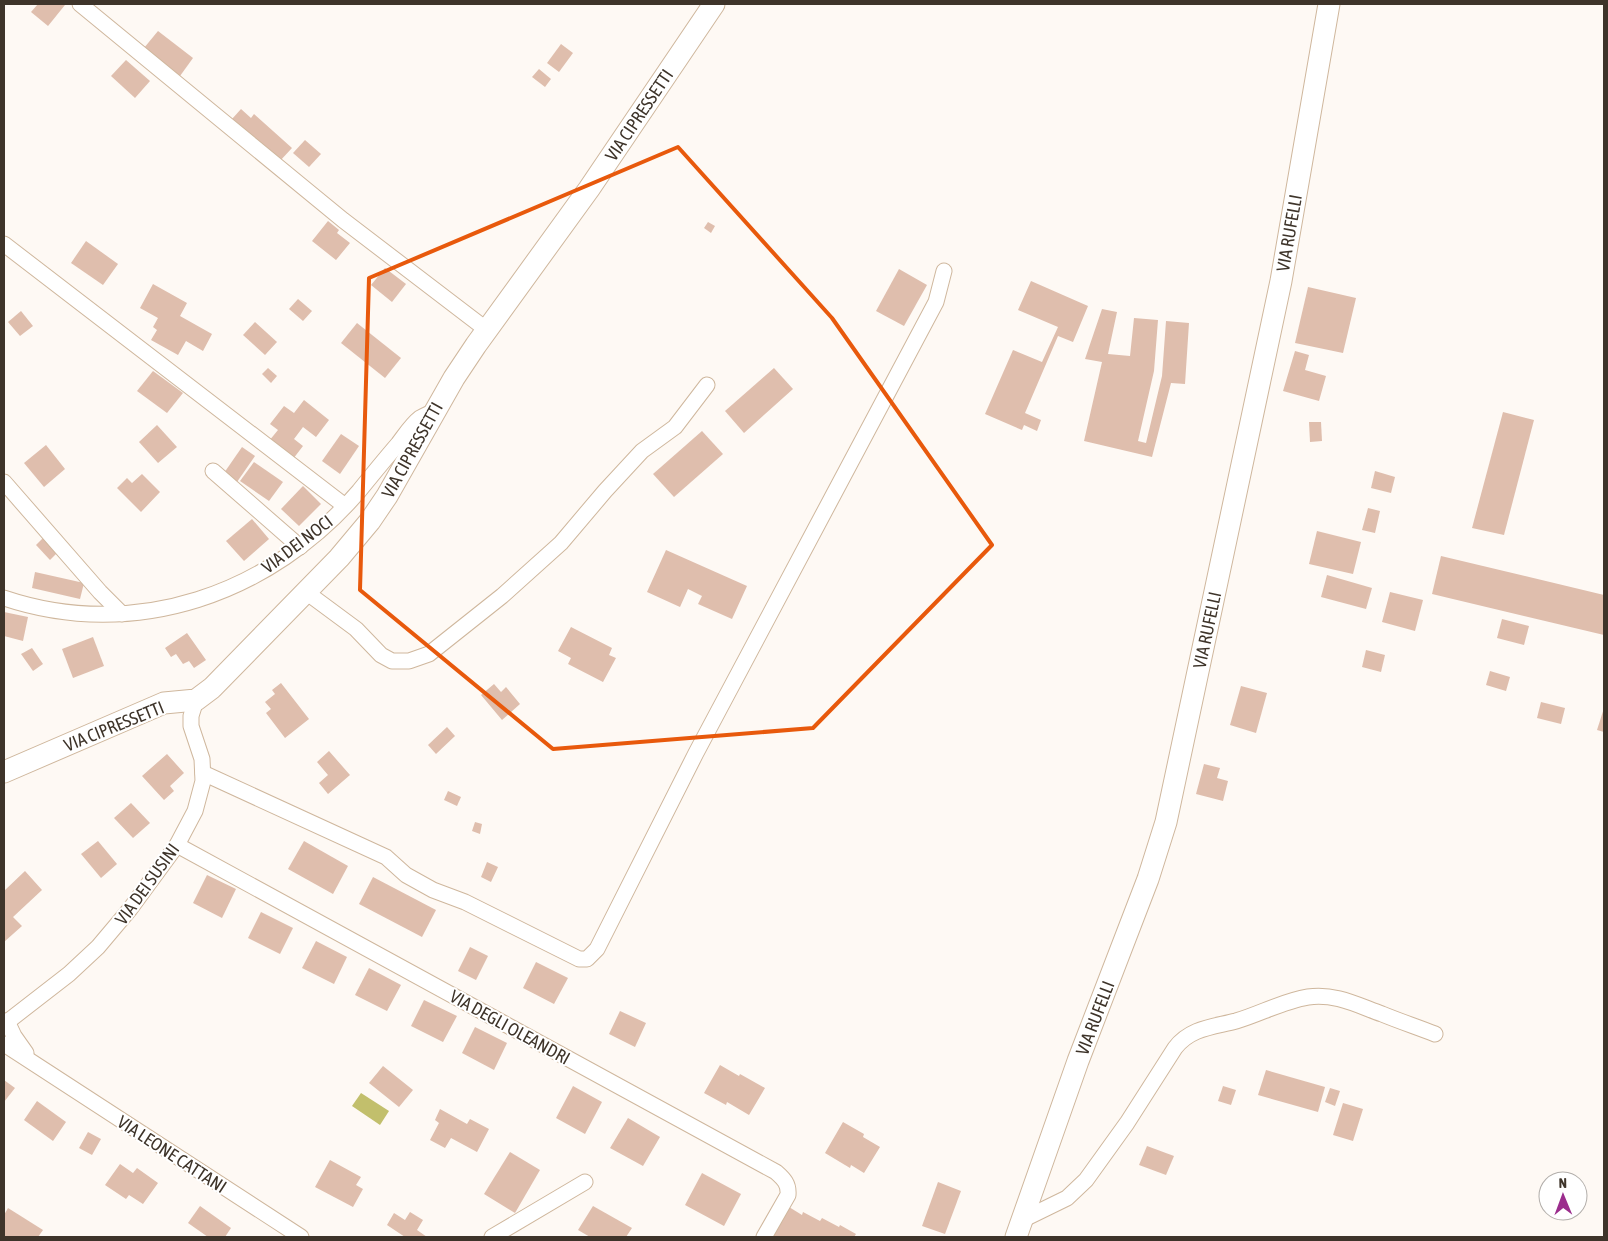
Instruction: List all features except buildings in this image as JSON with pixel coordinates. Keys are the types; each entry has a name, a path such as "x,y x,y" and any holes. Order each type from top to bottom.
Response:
{"street":[{"path":"80,4 343,220 487,330"},
{"name":"VIA CIPRESSETTI","path":"4,772 164,703 196,700 212,688 339,558 379,508 454,378 589,189 714,4"},
{"name":"VIA RUFELLI","path":"1019,1229 1078,1061 1148,879 1166,822 1281,281 1329,4"},
{"path":"4,244 345,506"},
{"path":"203,773 386,858 406,875 433,890 465,902 579,959 587,959 597,949 696,753 936,302 944,271"},
{"path":"306,592 356,629 381,655 392,661 409,661 429,654 502,596 561,543 642,451 675,427 707,385"},
{"name":"VIA DEI NOCI","path":"4,598 24,605 79,614 122,614 164,609 212,595 244,581 300,547 322,529 345,506 413,425 424,415 434,412"},
{"path":"213,471 300,547"},
{"path":"4,482 100,592 122,614"},
{"name":"VIA DEI SUSINI","path":"6,1022 59,983 98,947 178,845 199,800 203,782 202,760 191,726 191,716 196,700"},
{"name":"VIA DEGLI OLEANDRI","path":"178,845 776,1172 786,1182 788,1195 764,1237"},
{"path":"1019,1229 1067,1198 1086,1180 1127,1123 1178,1044 1192,1032 1239,1020 1307,997 1327,996 1347,1001 1435,1034"},
{"name":"VIA LEONE CATTANI","path":"6,1022 22,1048 43,1070"},
{"name":"VIA LEONE CATTANI","path":"4,1044 301,1237"},
{"path":"492,1237 586,1182"}],"highlighted area":[{"path":"678,147 832,318 992,545 813,728 553,749 360,590 369,278"}],"shaded area":[{"path":"361,1093 389,1111 380,1125 352,1106"}]}
